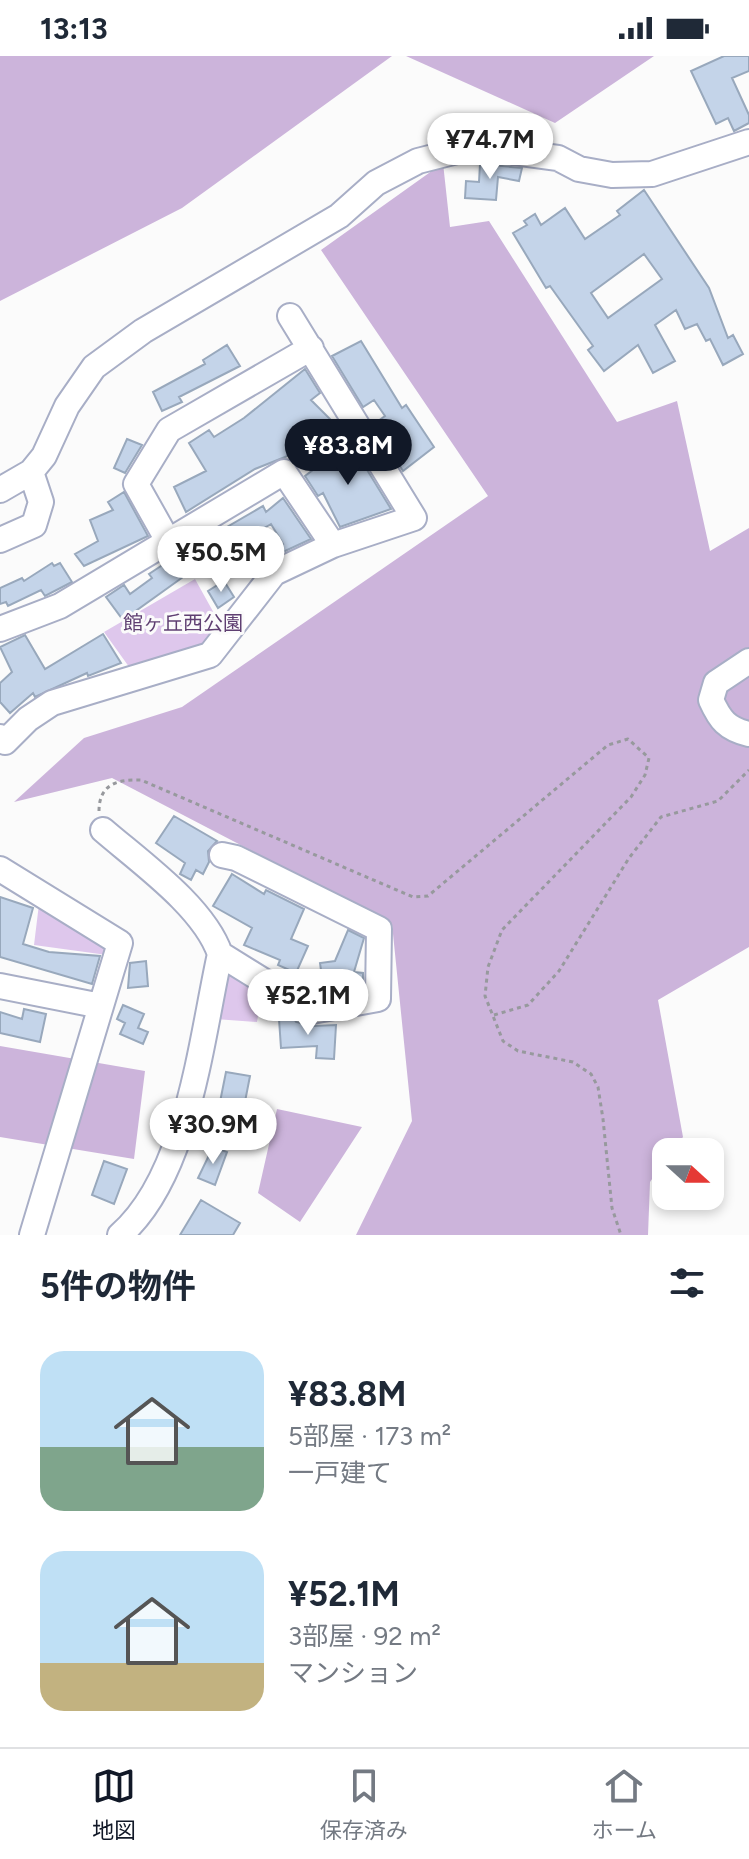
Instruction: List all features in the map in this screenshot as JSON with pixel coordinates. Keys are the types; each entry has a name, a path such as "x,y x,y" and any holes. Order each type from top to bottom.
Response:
{"street":[{"path":"0,490 31,472 44,456 67,406 94,367 143,331 339,216 376,183 418,161 461,150 491,149 558,158 579,169 612,175 652,174 749,142"},
{"path":"0,737 5,742 28,719 52,703 210,655 274,573 333,545 414,518 290,316"},
{"path":"168,541 136,484 169,430 311,348"},
{"path":"0,540 34,525 41,502 31,472"},
{"path":"0,629 60,606 284,472 333,545"},
{"path":"749,661 716,683 711,700 720,720 733,731 749,734"},
{"path":"103,830 154,873 206,925 220,954 312,1011 378,999 379,929 236,858 222,855"},
{"path":"0,869 120,943 32,1235"},
{"path":"120,1235 134,1223 158,1188 175,1152 220,954"},
{"path":"0,986 101,1006"}],"path":[{"path":"103,830 99,800 108,785 124,779 141,780 413,897 428,896 608,745 628,739 649,758 645,775 631,797 502,930 488,967 485,996 503,1041 518,1051 573,1062 591,1074 598,1087 612,1208 621,1235"},
{"path":"494,1015 528,1005 559,971 629,858 661,817 718,801 749,770"}],"green space":[{"name":"館ヶ丘西公園","path":"195,579 220,624 204,650 132,671 104,632"},
{"path":"39,904 109,946 107,955 34,945"},
{"path":"235,973 262,991 257,1022 215,1019 222,979"}],"shaded area":[{"path":"0,56 392,56 182,208 0,301"},
{"path":"406,56 654,56 555,123"},
{"path":"443,163 450,227 489,221 617,422 677,401 710,551 749,528 749,947 658,1000 683,1137 652,1138 648,1235 356,1235 412,1121 392,924 112,778 14,802 84,738 182,707 488,496 321,250"},
{"path":"0,1046 145,1071 134,1159 0,1137"},
{"path":"277,1109 362,1127 300,1222 258,1193"}],"building":[{"path":"724,56 749,56 749,71 732,78 749,115 749,123 734,131 728,118 716,124 691,71"},
{"path":"480,164 522,168 519,181 498,177 496,200 465,198 466,181 479,182"},
{"path":"644,190 709,288 728,338 733,335 743,354 723,365 710,339 706,341 697,324 685,329 676,310 655,325 675,361 653,373 638,345 604,371 588,350 593,346 550,286 546,288 513,233 527,225 524,221 535,214 541,225 565,208 585,239 620,215 617,211","holes":["644,254 662,279 608,318 591,293"]},
{"path":"361,341 402,408 406,405 434,447 403,471 374,424 385,416 374,400 363,407 332,356"},
{"path":"227,345 240,366 179,397 182,402 162,411 153,392 205,364 203,360"},
{"path":"305,369 320,393 311,400 336,425 290,455 255,469 186,512 174,487 206,471 189,443 209,430 214,437 244,418"},
{"path":"127,439 142,445 125,473 114,468"},
{"path":"350,442 391,509 340,527 323,493 318,496 305,476"},
{"path":"124,492 148,536 84,566 75,554 98,541 90,520 113,510 108,502"},
{"path":"283,498 311,539 270,558 267,554 283,544 271,524 190,572 123,620 106,597 124,585 130,594 152,578 149,574 170,560 263,506 266,512"},
{"path":"52,563 54,566 60,563 72,582 45,596 41,590 8,606 6,602 0,604 0,588 22,578 24,581"},
{"path":"224,581 234,597 218,608 208,591"},
{"path":"103,634 121,663 88,676 87,673 35,697 33,693 10,713 0,702 0,683 12,672 0,647 25,635 45,669"},
{"path":"174,816 217,841 208,851 209,862 203,874 196,870 191,880 180,874 185,863 156,843"},
{"path":"232,874 264,894 266,890 304,909 291,939 308,946 296,973 278,965 280,960 244,945 252,928 213,906"},
{"path":"0,897 33,908 23,944 49,952 100,956 92,984 0,957"},
{"path":"348,930 364,938 354,972 363,973 363,986 341,985 342,989 324,992 320,963 335,961"},
{"path":"146,961 148,986 128,988 130,963"},
{"path":"123,1005 144,1014 138,1028 148,1032 143,1044 120,1034 125,1023 117,1019"},
{"path":"24,1009 46,1014 40,1042 0,1033 0,1012 22,1019"},
{"path":"294,1018 296,1022 314,1026 336,1025 334,1059 316,1058 317,1046 281,1048 279,1019"},
{"path":"226,1072 250,1076 241,1122 217,1117"},
{"path":"213,1147 227,1152 215,1185 198,1178"},
{"path":"104,1161 127,1169 114,1204 92,1195"},
{"path":"201,1200 240,1223 233,1235 180,1235"}]}
